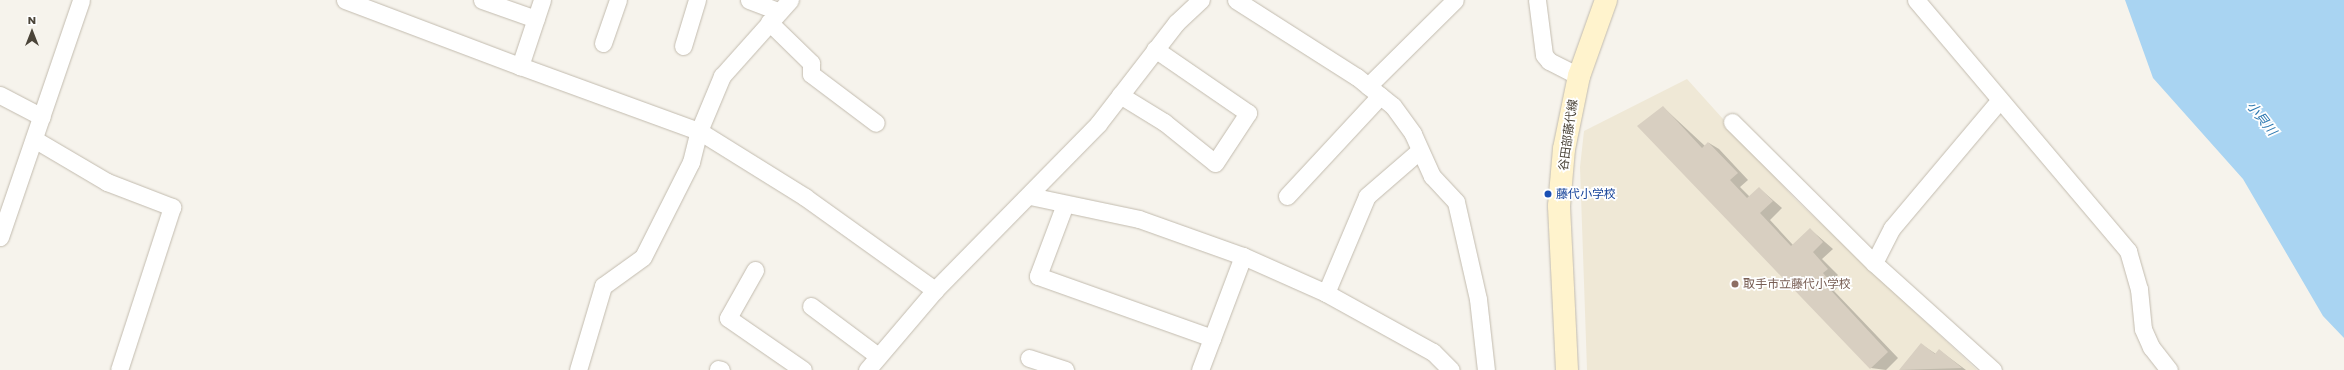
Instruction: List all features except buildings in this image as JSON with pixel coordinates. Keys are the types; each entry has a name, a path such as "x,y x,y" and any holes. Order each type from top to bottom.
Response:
{"main road":[{"name":"谷田部藤代線","path":"1567,370 1559,206 1568,120 1579,76 1606,0"}],"street":[{"path":"0,237 81,0"},
{"path":"344,0 699,131 805,197 935,290"},
{"path":"482,0 536,19"},
{"path":"520,66 542,0"},
{"path":"603,43 618,0"},
{"path":"683,46 697,0"},
{"path":"749,0 779,11 811,63 811,74 876,123"},
{"path":"867,370 935,290 1030,196 1098,124 1155,49 1201,0"},
{"path":"1236,0 1301,38 1374,91 1393,106 1413,134 1419,151 1432,176 1456,202 1478,299 1486,370"},
{"path":"1287,196 1374,91 1455,0"},
{"path":"1537,0 1544,55 1549,61 1579,76"},
{"path":"1916,0 1999,101 2128,251 2140,289 2143,329 2169,370"},
{"path":"578,370 603,286 643,257 691,162 699,131 722,76 779,11"},
{"path":"1120,95 1164,122 1215,163 1248,113 1155,49"},
{"path":"0,96 42,117"},
{"path":"1874,263 1892,228 1999,101"},
{"path":"1732,122 1874,263 1993,370"},
{"path":"34,139 107,182 172,208 118,370"},
{"path":"1326,293 1367,196 1419,151"},
{"path":"1030,196 1139,219 1243,256 1326,293 1433,352 1451,370"},
{"path":"1065,204 1038,276 1212,338"},
{"path":"1200,370 1243,256"},
{"path":"755,270 728,318 803,370"},
{"path":"811,306 878,356"},
{"path":"1029,358 1065,370"}],"shaded area":[{"name":"取手市立藤代小学校","path":"1687,79 1795,199 1977,370 1587,370 1580,167 1584,131"}],"water":[{"name":"小貝川","path":"2125,0 2344,0 2344,338 2323,316 2243,179 2153,78"}],"place":[{"name":"藤代小学校","path":"1548,194"},
{"name":"取手市立藤代小学校","path":"1735,284"}]}
